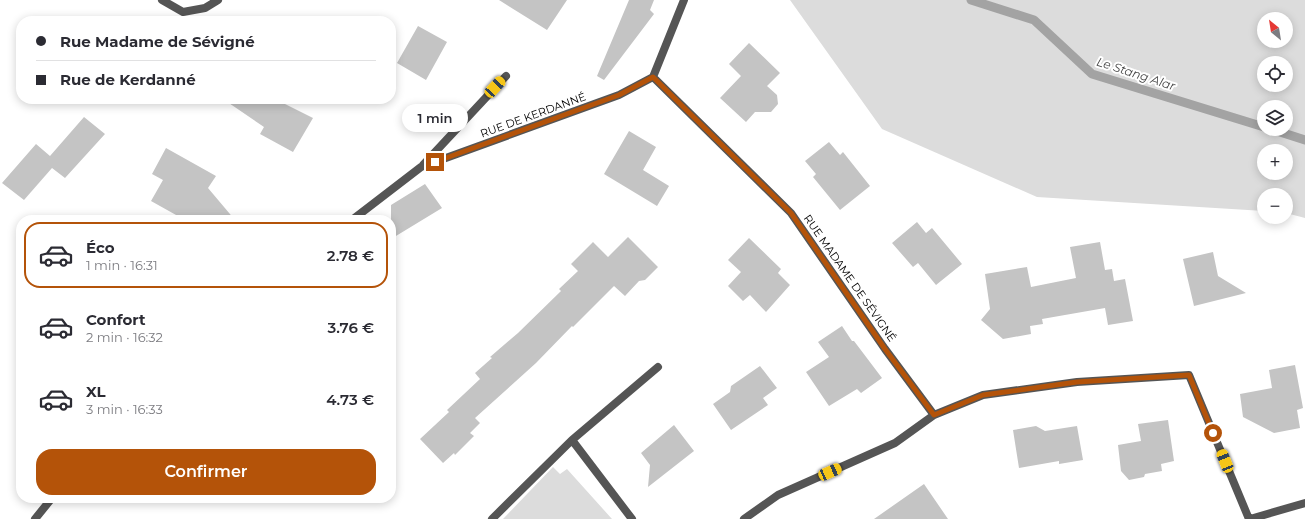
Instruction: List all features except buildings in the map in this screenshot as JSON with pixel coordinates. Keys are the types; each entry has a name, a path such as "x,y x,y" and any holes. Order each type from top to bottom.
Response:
{"street":[{"path":"162,0 183,12 205,8 218,0"},
{"path":"653,77 684,0"},
{"path":"421,167 506,76"},
{"name":"RUE DE KERDANNÉ","path":"359,215 421,167 619,95 653,77"},
{"name":"RUE MADAME DE SÉVIGNÉ","path":"653,77 791,213 885,349 934,415"},
{"path":"492,519 572,440 658,367"},
{"path":"744,519 778,495 895,443 934,415 983,395 1077,382 1189,375 1249,519 1305,503"},
{"path":"572,440 632,519"},
{"path":"34,519 48,503"}],"shaded area":[{"path":"790,0 1305,0 1305,218 1293,215 1293,188 1257,188 1257,211 1037,197 882,129"},
{"path":"553,467 560,474 567,469 612,519 503,519"}],"waterway":[{"name":"Le Stang Alar","path":"971,0 1034,20 1092,74 1257,125"},
{"name":"Le Stang Alar","path":"1293,136 1305,140"}],"route":[{"path":"435,162 619,95 653,77 791,213 885,349 934,415 983,395 1077,382 1189,375 1213,433"}]}
